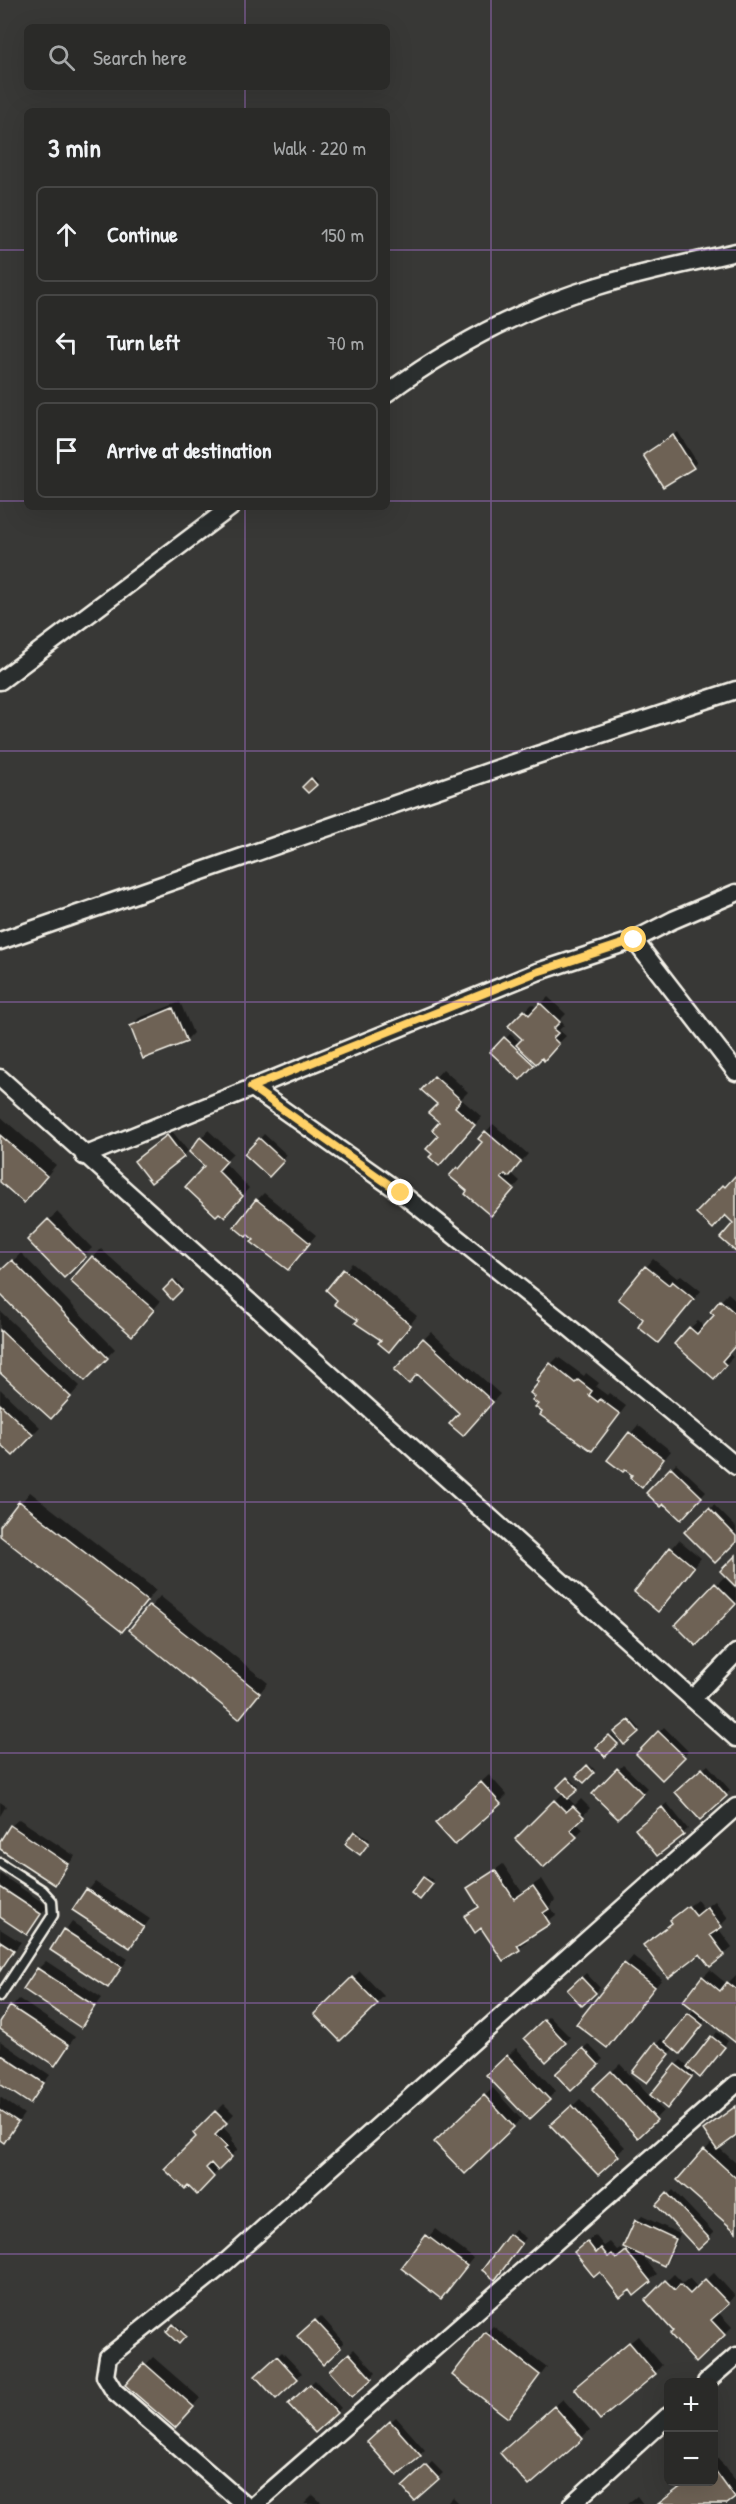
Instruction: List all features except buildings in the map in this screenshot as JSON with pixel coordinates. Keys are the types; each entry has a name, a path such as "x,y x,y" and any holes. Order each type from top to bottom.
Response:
{"street":[{"path":"390,391 416,372 481,334 538,308 597,286 736,252"},
{"path":"0,681 227,510"},
{"path":"0,941 534,756 736,690"},
{"path":"84,1156 537,972 634,940 673,920 736,893"},
{"path":"634,940 736,1072"},
{"path":"0,1078 84,1156 736,1738"},
{"path":"251,1087 401,1193 565,1324 736,1466"},
{"path":"692,1699 736,1653"},
{"path":"244,2504 114,2391 105,2376 108,2357 219,2268 736,1807"},
{"path":"256,2504 736,2084"},
{"path":"711,2378 736,2356"},
{"path":"572,2504 664,2421"}],"lane":[{"path":"0,1863 42,1890 52,1901 53,1915 0,1996"}],"route":[{"path":"401,1193 251,1087 537,972 634,940"}]}
